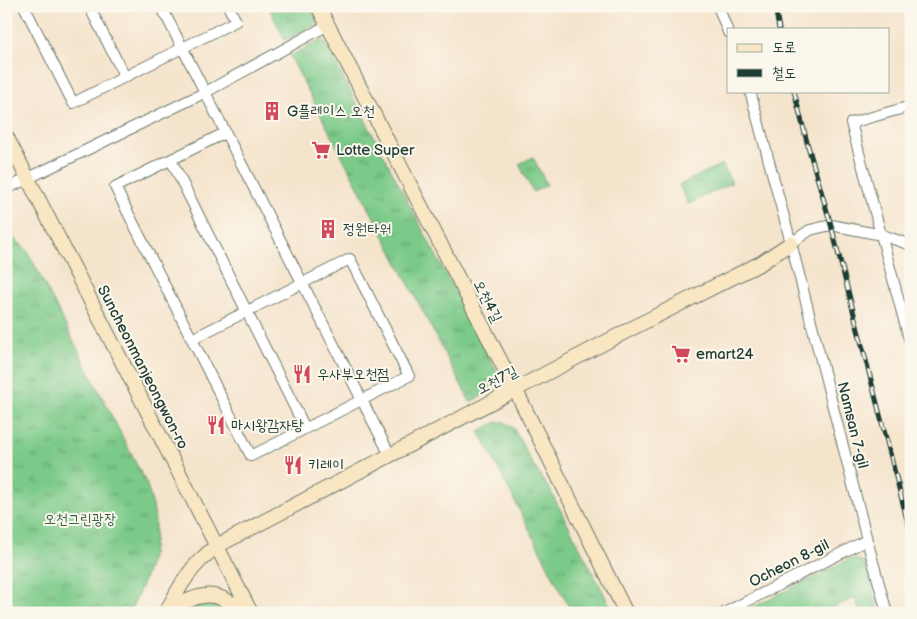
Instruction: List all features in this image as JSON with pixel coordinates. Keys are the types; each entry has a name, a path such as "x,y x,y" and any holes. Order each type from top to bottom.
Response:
{"street":[{"path":"24,6 73,104 236,22 228,6"},
{"path":"89,6 125,77"},
{"path":"160,6 390,455"},
{"name":"오천4길","path":"318,6 515,389 626,613"},
{"path":"718,6 727,29"},
{"path":"6,189 204,92 328,24"},
{"name":"Namsan 7-gil","path":"750,92 792,243 887,613"},
{"path":"911,106 851,123 911,346"},
{"path":"192,339 350,259 408,376 251,456 115,187 225,133"},
{"name":"Suncheonmanjeongwon-ro","path":"6,136 251,613"},
{"path":"171,160 305,428"},
{"path":"792,243 810,230 831,224 882,235 911,245"},
{"name":"오천7길","path":"166,613 189,572 198,561 217,546 515,389 762,263 792,243"},
{"name":"Ocheon 8-gil","path":"724,613 867,540"},
{"path":"166,613 185,601 212,596 227,600 244,613"}],"green space":[{"path":"268,6 310,6 319,23 285,40"},
{"path":"323,39 498,374 492,389 470,402 290,56"},
{"path":"533,157 547,185 533,192 519,164"},
{"path":"722,164 732,183 688,204 679,185"},
{"name":"오천그린광장","path":"6,231 27,250 147,485 154,512 153,551 145,577 129,613 6,613"},
{"path":"497,422 505,422 514,429 532,463 550,490 614,613 572,613 479,431"},
{"path":"852,558 865,562 879,613 860,613 855,597 823,613 741,613"},
{"path":"205,603 217,605 228,613 189,613 198,605"}],"railway":[{"path":"775,6 779,28"},
{"path":"794,92 831,225 911,535"}],"place":[{"name":"G플레이스 오천","path":"272,111"},
{"name":"Lotte Super","path":"321,150"},
{"name":"정원타워","path":"328,229"},
{"name":"emart24","path":"681,354"},
{"name":"우사부오천점","path":"302,374"},
{"name":"마시왕감자탕","path":"216,425"},
{"name":"키레이","path":"293,465"}]}
